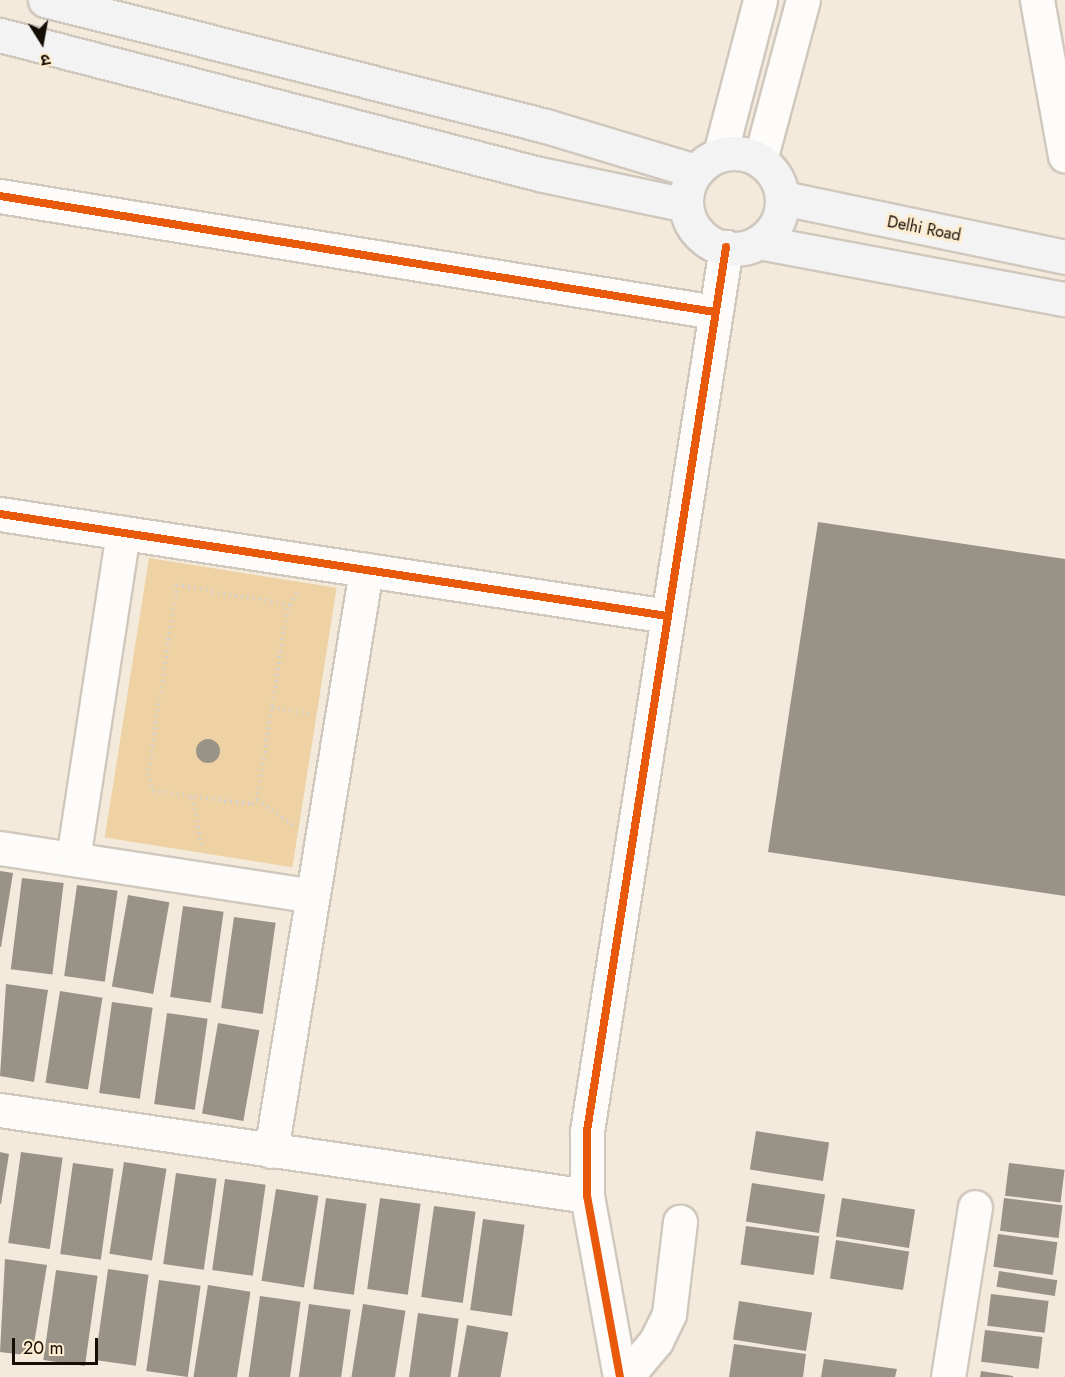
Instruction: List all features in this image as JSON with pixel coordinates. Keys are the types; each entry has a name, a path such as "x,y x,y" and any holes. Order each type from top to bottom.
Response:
{"main road":[{"path":"45,0 546,126 708,163 736,152 760,160 777,177 783,198 775,226 759,242"},
{"path":"0,35 528,171 686,205"},
{"path":"686,205 708,163"},
{"name":"Delhi Road","path":"783,198 1065,257"},
{"path":"686,205 699,234 726,247 759,242 1065,299"}],"street":[{"path":"708,163 760,0"},
{"path":"760,160 803,0"},
{"path":"1037,0 1065,155"},
{"path":"0,196 715,312"},
{"path":"620,1377 587,1196 587,1131 726,247"},
{"path":"0,514 667,616"},
{"path":"73,859 123,532"},
{"path":"271,1151 366,570"},
{"path":"0,848 312,896"},
{"path":"0,1110 587,1196"},
{"path":"948,1377 975,1207"},
{"path":"626,1377 656,1341 669,1314 680,1222"}],"path":[{"path":"290,605 177,585 148,787 252,804 257,800 290,605 315,562"},
{"path":"272,708 342,718"},
{"path":"192,796 214,881"},
{"path":"257,800 279,818 322,835"}],"shaded area":[{"path":"149,558 337,588 292,867 105,838"}],"building":[{"path":"818,522 1065,559 1065,896 768,852"},
{"path":"208,739 217,742 220,751 217,760 208,763 199,760 196,751 199,742"},
{"path":"0,871 13,873 1,947 0,947"},
{"path":"22,878 64,883 52,974 11,969"},
{"path":"77,885 118,891 105,982 64,976"},
{"path":"128,895 169,902 153,994 112,987"},
{"path":"183,906 224,912 211,1003 170,997"},
{"path":"234,917 276,923 263,1014 221,1008"},
{"path":"6,984 48,990 34,1082 0,1076"},
{"path":"60,991 102,998 88,1090 45,1083"},
{"path":"112,1002 153,1008 140,1099 99,1093"},
{"path":"167,1013 208,1019 195,1110 154,1104"},
{"path":"218,1023 259,1030 243,1121 202,1114"},
{"path":"756,1131 829,1143 823,1181 750,1170"},
{"path":"0,1152 9,1154 1,1204 0,1204"},
{"path":"21,1152 63,1158 50,1249 8,1243"},
{"path":"124,1162 166,1169 152,1261 109,1254"},
{"path":"73,1163 114,1169 101,1260 60,1254"},
{"path":"1009,1163 1065,1170 1061,1203 1005,1196"},
{"path":"176,1173 217,1179 204,1270 163,1264"},
{"path":"225,1179 266,1185 253,1276 212,1270"},
{"path":"752,1183 825,1195 819,1233 746,1222"},
{"path":"276,1189 318,1196 304,1288 261,1281"},
{"path":"326,1198 367,1204 354,1295 313,1289"},
{"path":"380,1198 421,1204 408,1295 367,1289"},
{"path":"842,1198 915,1210 909,1248 836,1237"},
{"path":"1004,1198 1063,1205 1059,1238 1000,1231"},
{"path":"434,1206 476,1212 463,1303 421,1297"},
{"path":"483,1219 525,1225 512,1316 470,1310"},
{"path":"746,1226 819,1236 814,1275 741,1265"},
{"path":"998,1234 1057,1242 1053,1275 993,1267"},
{"path":"836,1240 909,1252 903,1290 830,1279"},
{"path":"5,1259 47,1265 32,1356 0,1352"},
{"path":"108,1269 149,1275 136,1366 95,1360"},
{"path":"56,1270 98,1276 85,1366 43,1360"},
{"path":"999,1271 1057,1280 1055,1296 996,1287"},
{"path":"159,1280 201,1286 188,1377 146,1371"},
{"path":"208,1285 250,1292 237,1377 193,1377"},
{"path":"991,1294 1049,1301 1045,1333 987,1326"},
{"path":"260,1296 301,1302 290,1377 249,1377"},
{"path":"739,1301 812,1313 806,1351 733,1340"},
{"path":"309,1304 351,1310 341,1377 299,1377"},
{"path":"363,1304 405,1311 395,1377 351,1377"},
{"path":"418,1313 459,1319 450,1377 409,1377"},
{"path":"467,1325 508,1332 500,1377 458,1377"},
{"path":"985,1330 1043,1337 1039,1369 981,1362"},
{"path":"734,1344 806,1354 803,1377 729,1377"},
{"path":"824,1359 897,1369 895,1377 821,1377"},
{"path":"981,1371 1013,1376 1013,1377 980,1377"}],"cycle path":[{"path":"0,196 715,312"},
{"path":"620,1377 587,1196 587,1131 726,247"},
{"path":"0,514 667,616"}]}
